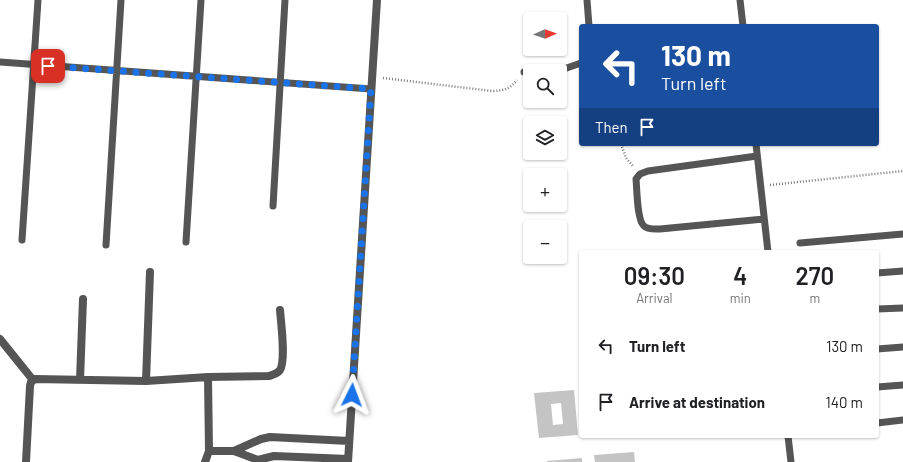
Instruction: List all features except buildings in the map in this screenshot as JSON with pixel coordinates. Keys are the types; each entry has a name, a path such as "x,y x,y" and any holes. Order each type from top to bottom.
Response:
{"street":[{"path":"209,451 234,451 261,461 274,456 348,461 377,0"},
{"path":"146,381 150,272"},
{"path":"80,380 83,300"},
{"path":"33,380 146,381 274,375 280,371 283,354 280,310"},
{"path":"0,339 33,380"},
{"path":"205,462 209,451 208,377"},
{"path":"26,462 30,386 33,380"},
{"path":"234,451 270,437 349,441"}],"lane":[{"path":"22,240 38,0"},
{"path":"106,245 121,0"},
{"path":"186,242 201,0"},
{"path":"273,206 285,0"},
{"path":"586,0 589,24"},
{"path":"740,0 743,24"},
{"path":"0,62 371,89"},
{"path":"567,68 579,63"},
{"path":"756,146 768,250"},
{"path":"757,156 648,171 640,174 636,179 640,220 644,226 650,229 660,229 764,219"},
{"path":"800,243 903,234"},
{"path":"879,273 903,271"},
{"path":"879,309 903,308"},
{"path":"879,349 903,347"},
{"path":"879,387 903,385"},
{"path":"879,422 903,420"},
{"path":"788,438 791,462"}],"path":[{"path":"372,77 492,91 504,90 513,86 523,76"},
{"path":"622,146 626,158 640,174"},
{"path":"761,186 903,171"}],"route":[{"path":"48,66 371,89 352,395"}]}
